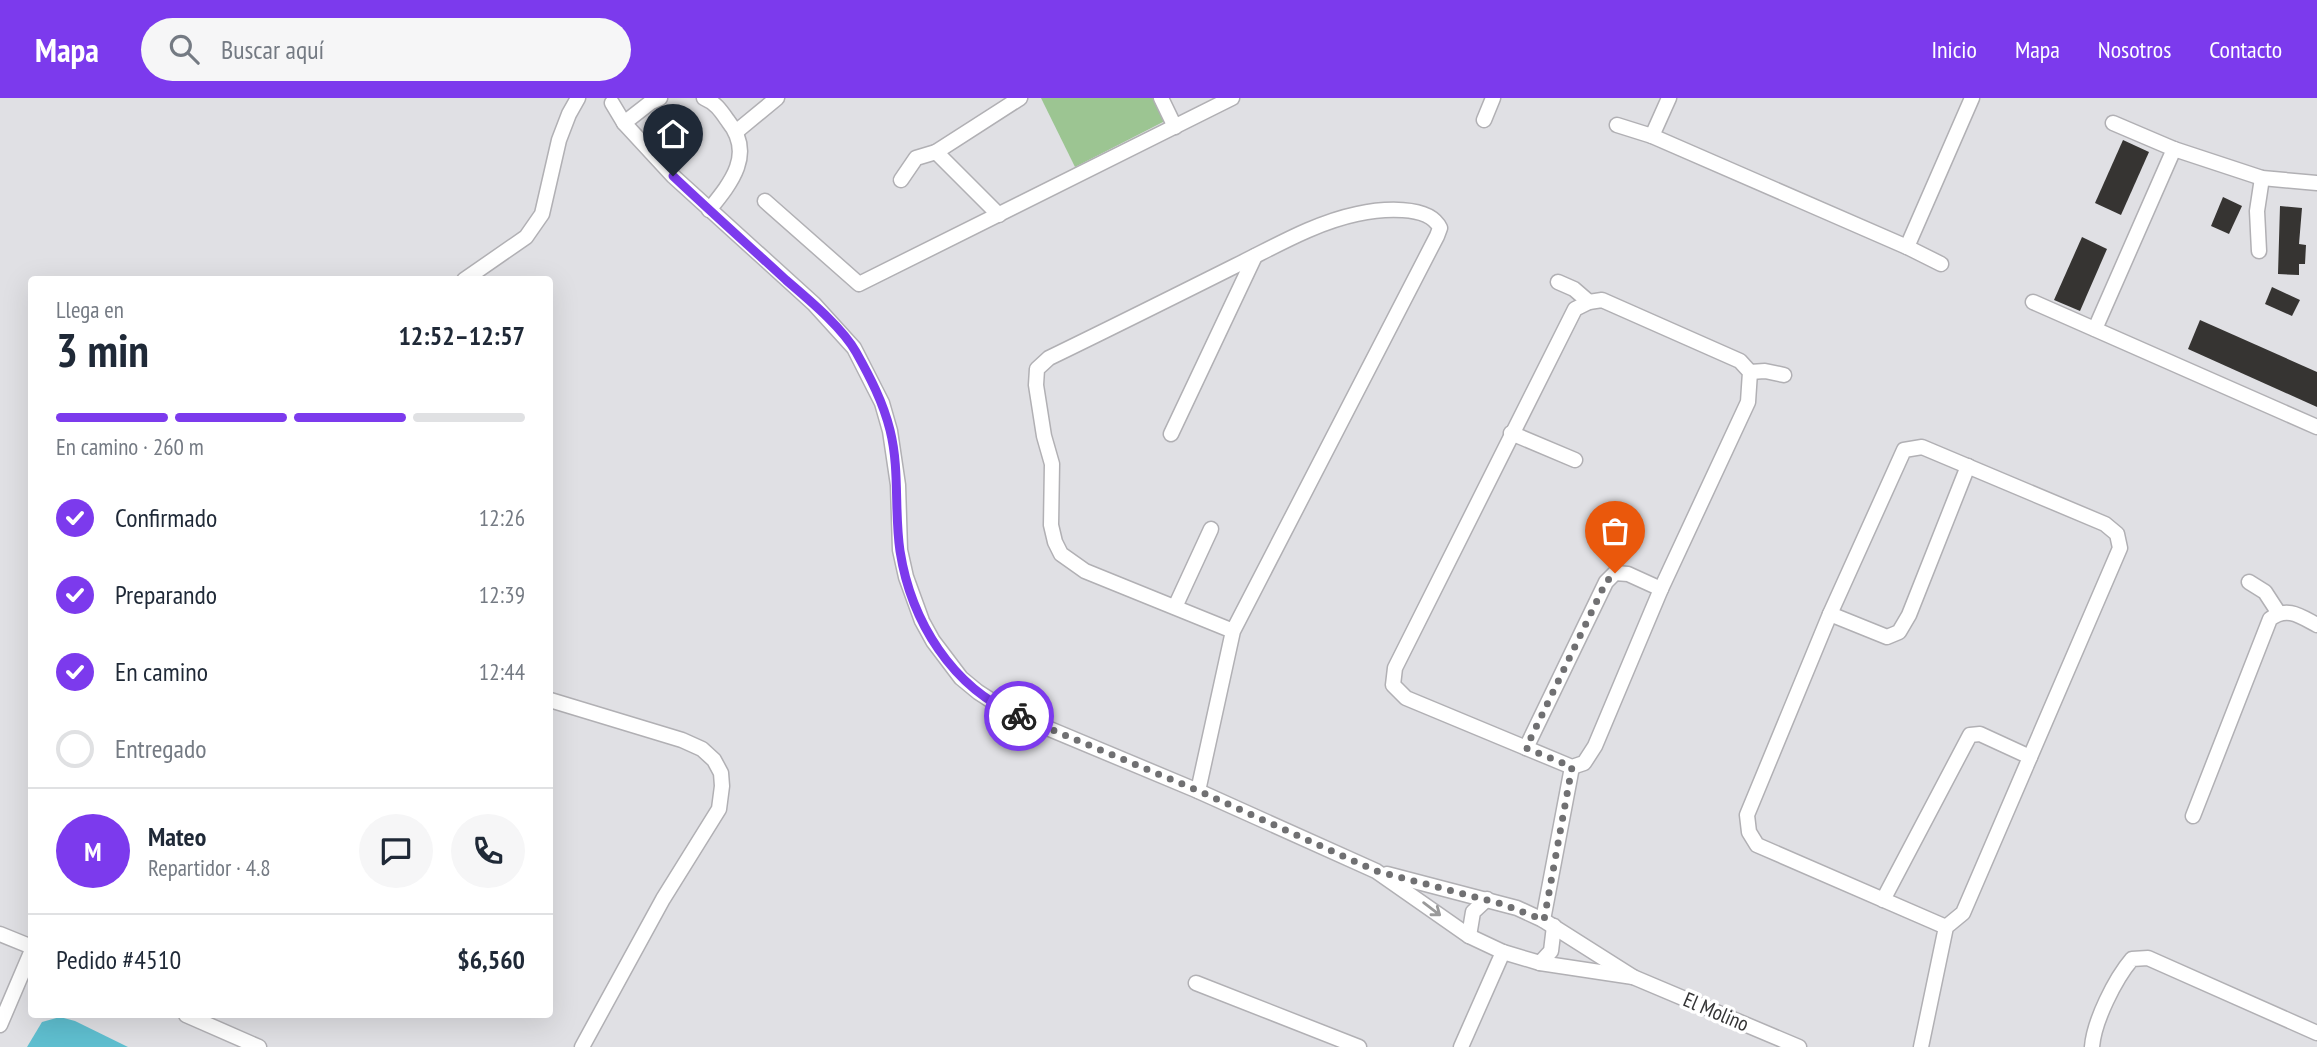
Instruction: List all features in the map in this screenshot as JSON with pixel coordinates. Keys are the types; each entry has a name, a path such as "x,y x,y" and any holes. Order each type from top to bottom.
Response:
{"street":[{"path":"470,276 526,237 542,214 559,140 578,98"},
{"path":"624,123 660,98"},
{"path":"737,131 777,98"},
{"path":"901,180 916,158 936,152 1020,98"},
{"path":"1161,98 1175,127"},
{"path":"765,201 859,284 1232,98"},
{"path":"1484,120 1493,98"},
{"path":"1652,136 1669,98"},
{"path":"1907,247 1972,98"},
{"path":"709,210 735,174 740,149 737,131 713,99"},
{"name":"El Molino","path":"612,103 624,123 673,176 814,304 854,348 871,380 887,422 895,459 900,550 906,577 922,621 951,667 978,692 1009,712 1199,791 1376,871 1517,908 1549,923 1633,977 1799,1047"},
{"path":"2113,123 2174,149 2262,178 2317,183"},
{"path":"1618,125 1652,136 1941,264"},
{"path":"2095,329 2174,149"},
{"path":"936,152 999,215"},
{"path":"2259,251 2257,211 2262,178"},
{"path":"1199,791 1233,631 1440,228 1436,220 1418,211 1358,213 1304,232 1049,358 1037,369 1036,385 1044,436 1052,464 1051,525 1061,554 1085,571 1233,631"},
{"path":"1171,434 1255,256"},
{"path":"1558,282 1574,289 1589,302"},
{"path":"1602,300 1740,361 1750,372 1748,402 1661,589 1595,746 1584,763 1572,767 1406,698 1393,685 1395,668 1574,309 1589,302 1602,300"},
{"path":"2033,302 2317,427"},
{"path":"1750,372 1765,371 1784,376"},
{"path":"1511,433 1575,460"},
{"path":"1921,1047 1946,927 1963,913 2120,548 2116,534 2105,524 1922,447 1903,450 1830,614 1747,816 1749,832 1757,845 1946,927"},
{"path":"1830,614 1887,637 1899,632 1909,615 1968,466"},
{"path":"1175,607 1211,529"},
{"path":"1526,748 1606,582 1615,573 1628,574 1661,589"},
{"path":"2249,582 2265,592 2278,612"},
{"path":"2193,816 2270,619 2278,612 2288,611 2317,625"},
{"path":"553,701 682,740 702,749 714,760 722,773 719,809 663,899 582,1047"},
{"path":"1883,900 1970,735 1980,734 2030,757"},
{"path":"1540,963 1550,951 1549,923 1572,767"},
{"name":"El Molino","path":"1376,871 1469,936 1503,953 1540,963 1633,977"},
{"path":"1469,936 1473,912 1486,899"},
{"path":"0,934 28,947"},
{"path":"1461,1047 1503,953"},
{"path":"0,1025 28,958"},
{"path":"2092,1047 2093,1033 2122,971 2132,959 2148,958 2317,1033"},
{"path":"1196,983 1359,1047"},
{"path":"193,1018 259,1047"}],"green space":[{"path":"1041,98 1153,98 1165,121 1075,167"}],"water":[{"path":"56,1018 75,1021 128,1047 27,1047 42,1022"}],"building":[{"path":"2123,140 2149,152 2121,215 2095,203"},
{"path":"2223,197 2242,206 2229,234 2211,226"},
{"path":"2280,206 2302,208 2299,244 2306,245 2305,264 2299,264 2299,275 2278,274"},
{"path":"2082,237 2107,249 2080,311 2054,300"},
{"path":"2272,287 2300,300 2292,316 2265,304"},
{"path":"2200,320 2317,372 2317,407 2188,349"}],"way so far":[{"path":"1019,716 1199,791 1376,871 1517,908 1544,920 1572,767 1526,748 1606,582 1615,573"}],"route":[{"path":"673,176 814,304 854,348 882,403 890,431 898,485 900,550 906,577 922,621 933,641 961,678 978,692 1019,716"}]}
